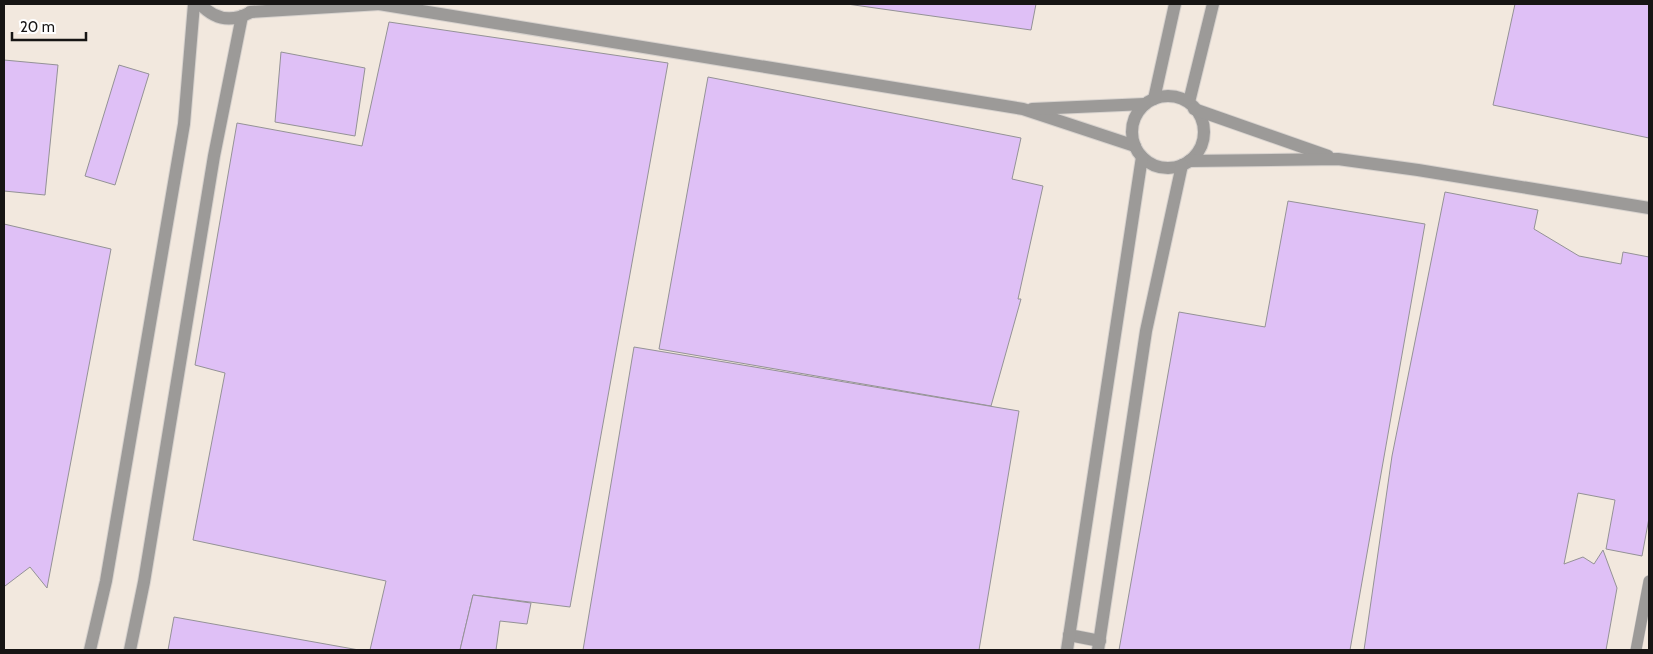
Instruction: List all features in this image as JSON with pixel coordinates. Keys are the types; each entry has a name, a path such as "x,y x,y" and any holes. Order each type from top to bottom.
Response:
{"street":[{"path":"90,650 108,571 184,124 194,4"},
{"path":"200,4 208,13 219,18 231,19 250,11 380,4 1023,109 1138,151 1152,164 1163,167 1185,163 1338,159 1418,170 1649,208"},
{"path":"1067,650 1138,151 1132,136 1133,124 1149,101 1175,4"},
{"path":"1070,635 1099,646 1146,331 1185,163 1202,146 1204,135 1203,122 1191,105 1213,4"},
{"path":"130,650 144,582 214,156 250,11"},
{"path":"1023,109 1149,101 1166,96 1177,97 1191,105 1338,159"}],"lane":[{"path":"1636,650 1649,581"}],"shaded area":[{"path":"4,4 1649,4 1649,650 4,650"}],"building":[{"path":"847,4 1036,4 1031,30"},
{"path":"1515,4 1649,4 1649,138 1493,105"},
{"path":"389,22 668,63 570,607 473,595 460,650 370,650 386,581 193,540 225,373 195,365 237,123 362,146"},
{"path":"281,52 365,68 355,136 275,122"},
{"path":"4,60 58,65 45,195 4,191"},
{"path":"119,65 149,74 115,185 85,176"},
{"path":"708,77 1021,138 1012,179 1043,186 1018,299 1021,299 991,406 659,349"},
{"path":"1445,192 1538,210 1534,229 1579,256 1621,264 1623,252 1649,257 1649,518 1642,556 1606,549 1615,500 1578,493 1564,564 1583,557 1594,564 1603,550 1617,588 1606,650 1364,650 1392,456"},
{"path":"1288,201 1425,224 1350,650 1119,650 1179,312 1265,327"},
{"path":"4,224 111,249 47,588 30,567 5,586 4,584"},
{"path":"634,347 1019,411 979,650 583,650"},
{"path":"473,595 531,603 527,624 500,621 496,650 460,650"},
{"path":"174,617 359,650 168,650"}]}
